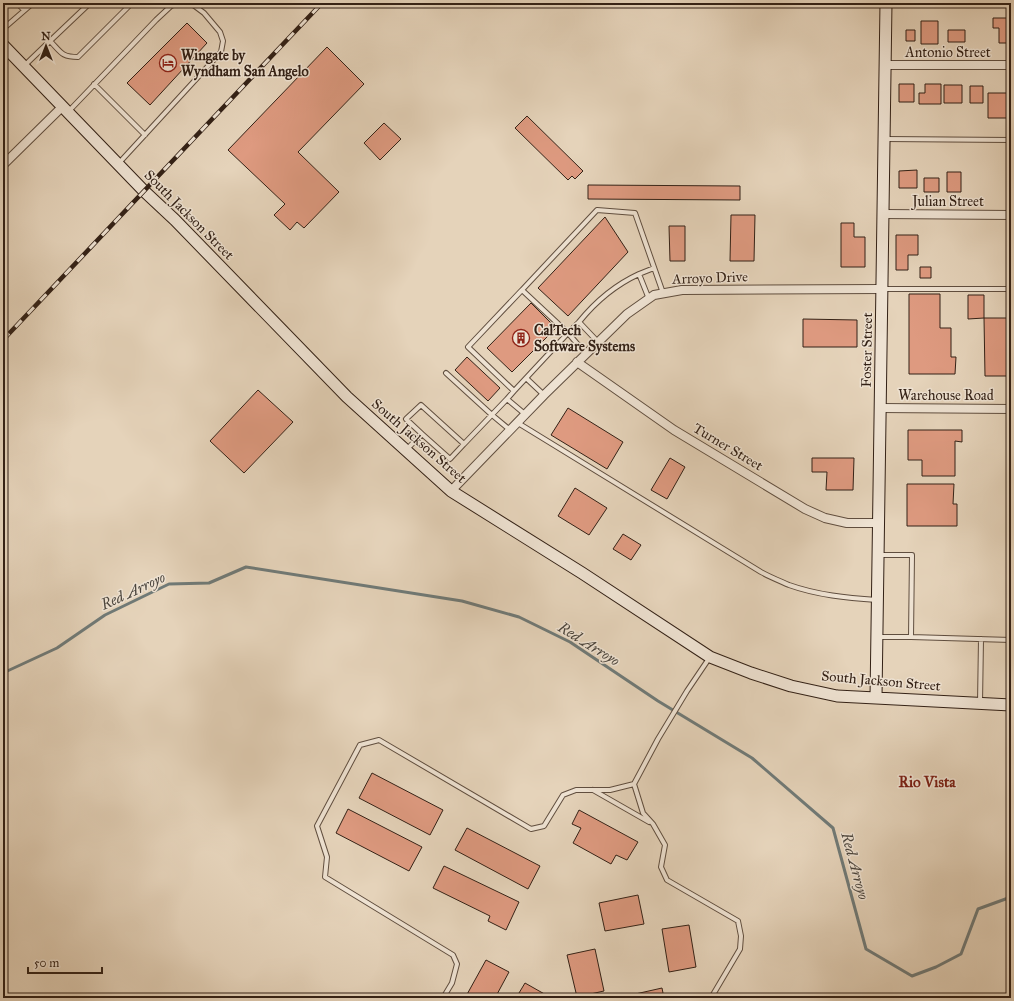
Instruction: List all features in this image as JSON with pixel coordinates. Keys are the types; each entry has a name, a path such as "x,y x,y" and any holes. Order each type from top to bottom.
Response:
{"main road":[{"name":"Foster Street","path":"876,698 886,3"},
{"name":"South Jackson Street","path":"3,45 144,191 175,220 347,397 451,491 582,573 710,657 751,673 791,686 837,696 1011,705"}],"street":[{"name":"Antonio Street","path":"886,65 1011,66"},
{"path":"3,165 65,109"},
{"name":"Julian Street","path":"884,214 1011,215"},
{"name":"Arroyo Drive","path":"451,491 577,362 627,314 654,295 682,290 883,289"},
{"name":"Turner Street","path":"577,362 674,430 805,509 825,518 848,523 879,523"},
{"name":"Warehouse Road","path":"881,408 1011,408"}],"lane":[{"path":"17,3 24,10"},
{"path":"3,29 33,3"},
{"path":"23,66 90,3"},
{"path":"50,41 63,55 78,57 132,3"},
{"path":"65,109 94,84 171,6 179,3 192,4 204,14 220,32 223,41 222,52 118,164"},
{"path":"94,84 145,135"},
{"path":"885,139 1011,140"},
{"path":"514,391 468,347 596,210 635,213 663,293"},
{"path":"464,444 421,405 406,419 450,459 591,308 627,280 654,268"},
{"path":"639,274 649,299"},
{"path":"883,289 1011,289"},
{"path":"522,290 568,333 586,354"},
{"path":"579,322 598,342"},
{"path":"446,373 510,431"},
{"path":"526,378 544,395"},
{"path":"507,399 526,415"},
{"path":"518,423 761,572 790,585 820,593 848,598 878,600"},
{"path":"406,450 422,434"},
{"path":"879,555 912,555 911,637"},
{"path":"877,636 1011,640"},
{"path":"980,703 981,639"},
{"path":"710,657 687,691 658,739 634,784 643,813 653,824 665,845 661,867 667,880 738,921 741,936 740,948 711,998"},
{"path":"443,998 452,983 457,964 452,955 325,877 327,857 317,826 360,745 379,740 531,829 544,826 563,795 576,790 610,790 634,784"},
{"path":"592,790 653,824"}],"building":[{"path":"993,18 1011,18 1011,29 1008,29 1008,43 999,43 999,28 993,28"},
{"path":"921,21 938,21 938,44 921,44"},
{"name":"Wingate by Wyndham San Angelo","path":"187,23 207,43 150,105 127,83"},
{"path":"906,30 915,30 915,41 906,41"},
{"path":"948,30 965,30 965,42 948,42"},
{"path":"327,47 364,84 298,152 339,192 304,228 297,222 290,230 274,215 285,204 228,150"},
{"path":"899,84 914,84 914,102 899,102"},
{"path":"925,84 941,84 941,104 919,104 919,93 925,93"},
{"path":"944,85 962,85 962,103 944,103"},
{"path":"970,86 983,86 983,103 970,103"},
{"path":"988,93 1009,93 1009,118 988,118"},
{"path":"527,116 583,171 575,179 572,176 568,180 515,128"},
{"path":"384,123 401,139 380,160 364,143"},
{"path":"917,170 917,188 899,188 899,171"},
{"path":"947,172 961,172 961,192 947,192"},
{"path":"924,178 939,178 939,192 924,192"},
{"path":"588,185 740,186 740,200 588,199"},
{"path":"731,215 755,215 754,261 730,261"},
{"path":"605,217 628,252 568,316 538,288"},
{"path":"841,223 854,223 854,237 865,237 865,267 841,267"},
{"path":"669,226 685,226 685,261 670,261"},
{"path":"896,235 918,235 918,255 908,255 908,270 896,270"},
{"path":"920,267 931,267 931,278 920,278"},
{"path":"909,294 940,294 940,328 951,328 951,357 956,357 955,374 909,374"},
{"path":"968,295 984,295 984,318 968,319"},
{"name":"CalTech Software Systems","path":"531,303 556,328 512,372 487,348"},
{"path":"984,318 1008,318 1009,376 985,376"},
{"path":"803,319 857,320 857,347 803,347"},
{"path":"467,357 500,388 488,401 455,370"},
{"path":"258,390 293,422 244,473 210,441"},
{"path":"568,408 623,442 607,469 551,435"},
{"path":"908,430 962,430 962,442 955,441 955,476 922,476 922,460 908,460"},
{"path":"670,458 685,467 667,499 651,490"},
{"path":"812,458 854,458 853,490 826,490 827,472 812,472"},
{"path":"907,484 954,484 953,504 957,504 957,526 907,526"},
{"path":"575,488 607,508 589,535 558,516"},
{"path":"623,534 641,545 631,560 613,549"},
{"path":"372,773 443,810 430,835 359,798"},
{"path":"348,809 422,847 409,871 336,833"},
{"path":"579,810 638,842 627,860 616,855 611,864 573,843 581,828 572,824"},
{"path":"467,828 540,866 528,889 455,850"},
{"path":"444,866 519,902 506,930 488,921 490,916 433,888"},
{"path":"638,895 644,924 605,931 599,903"},
{"path":"689,925 696,967 669,972 662,929"},
{"path":"595,949 604,991 577,997 567,955"},
{"path":"486,960 509,972 495,998 465,998"},
{"path":"525,983 548,996 547,998 516,998"},
{"path":"662,988 664,998 622,998 622,997"}],"waterway":[{"name":"Red Arroyo","path":"3,673 57,648 105,615 169,584 209,583 246,567 462,601 519,617 570,642 658,701 752,758 833,828 866,949 912,976 936,967 961,954 978,909 1011,897"}],"railway":[{"path":"3,340 322,3"}],"place":[{"name":"Wingate by Wyndham San Angelo","path":"168,63"},
{"name":"CalTech Software Systems","path":"521,338"}],"district":[{"name":"Rio Vista","path":"927,782"}]}
